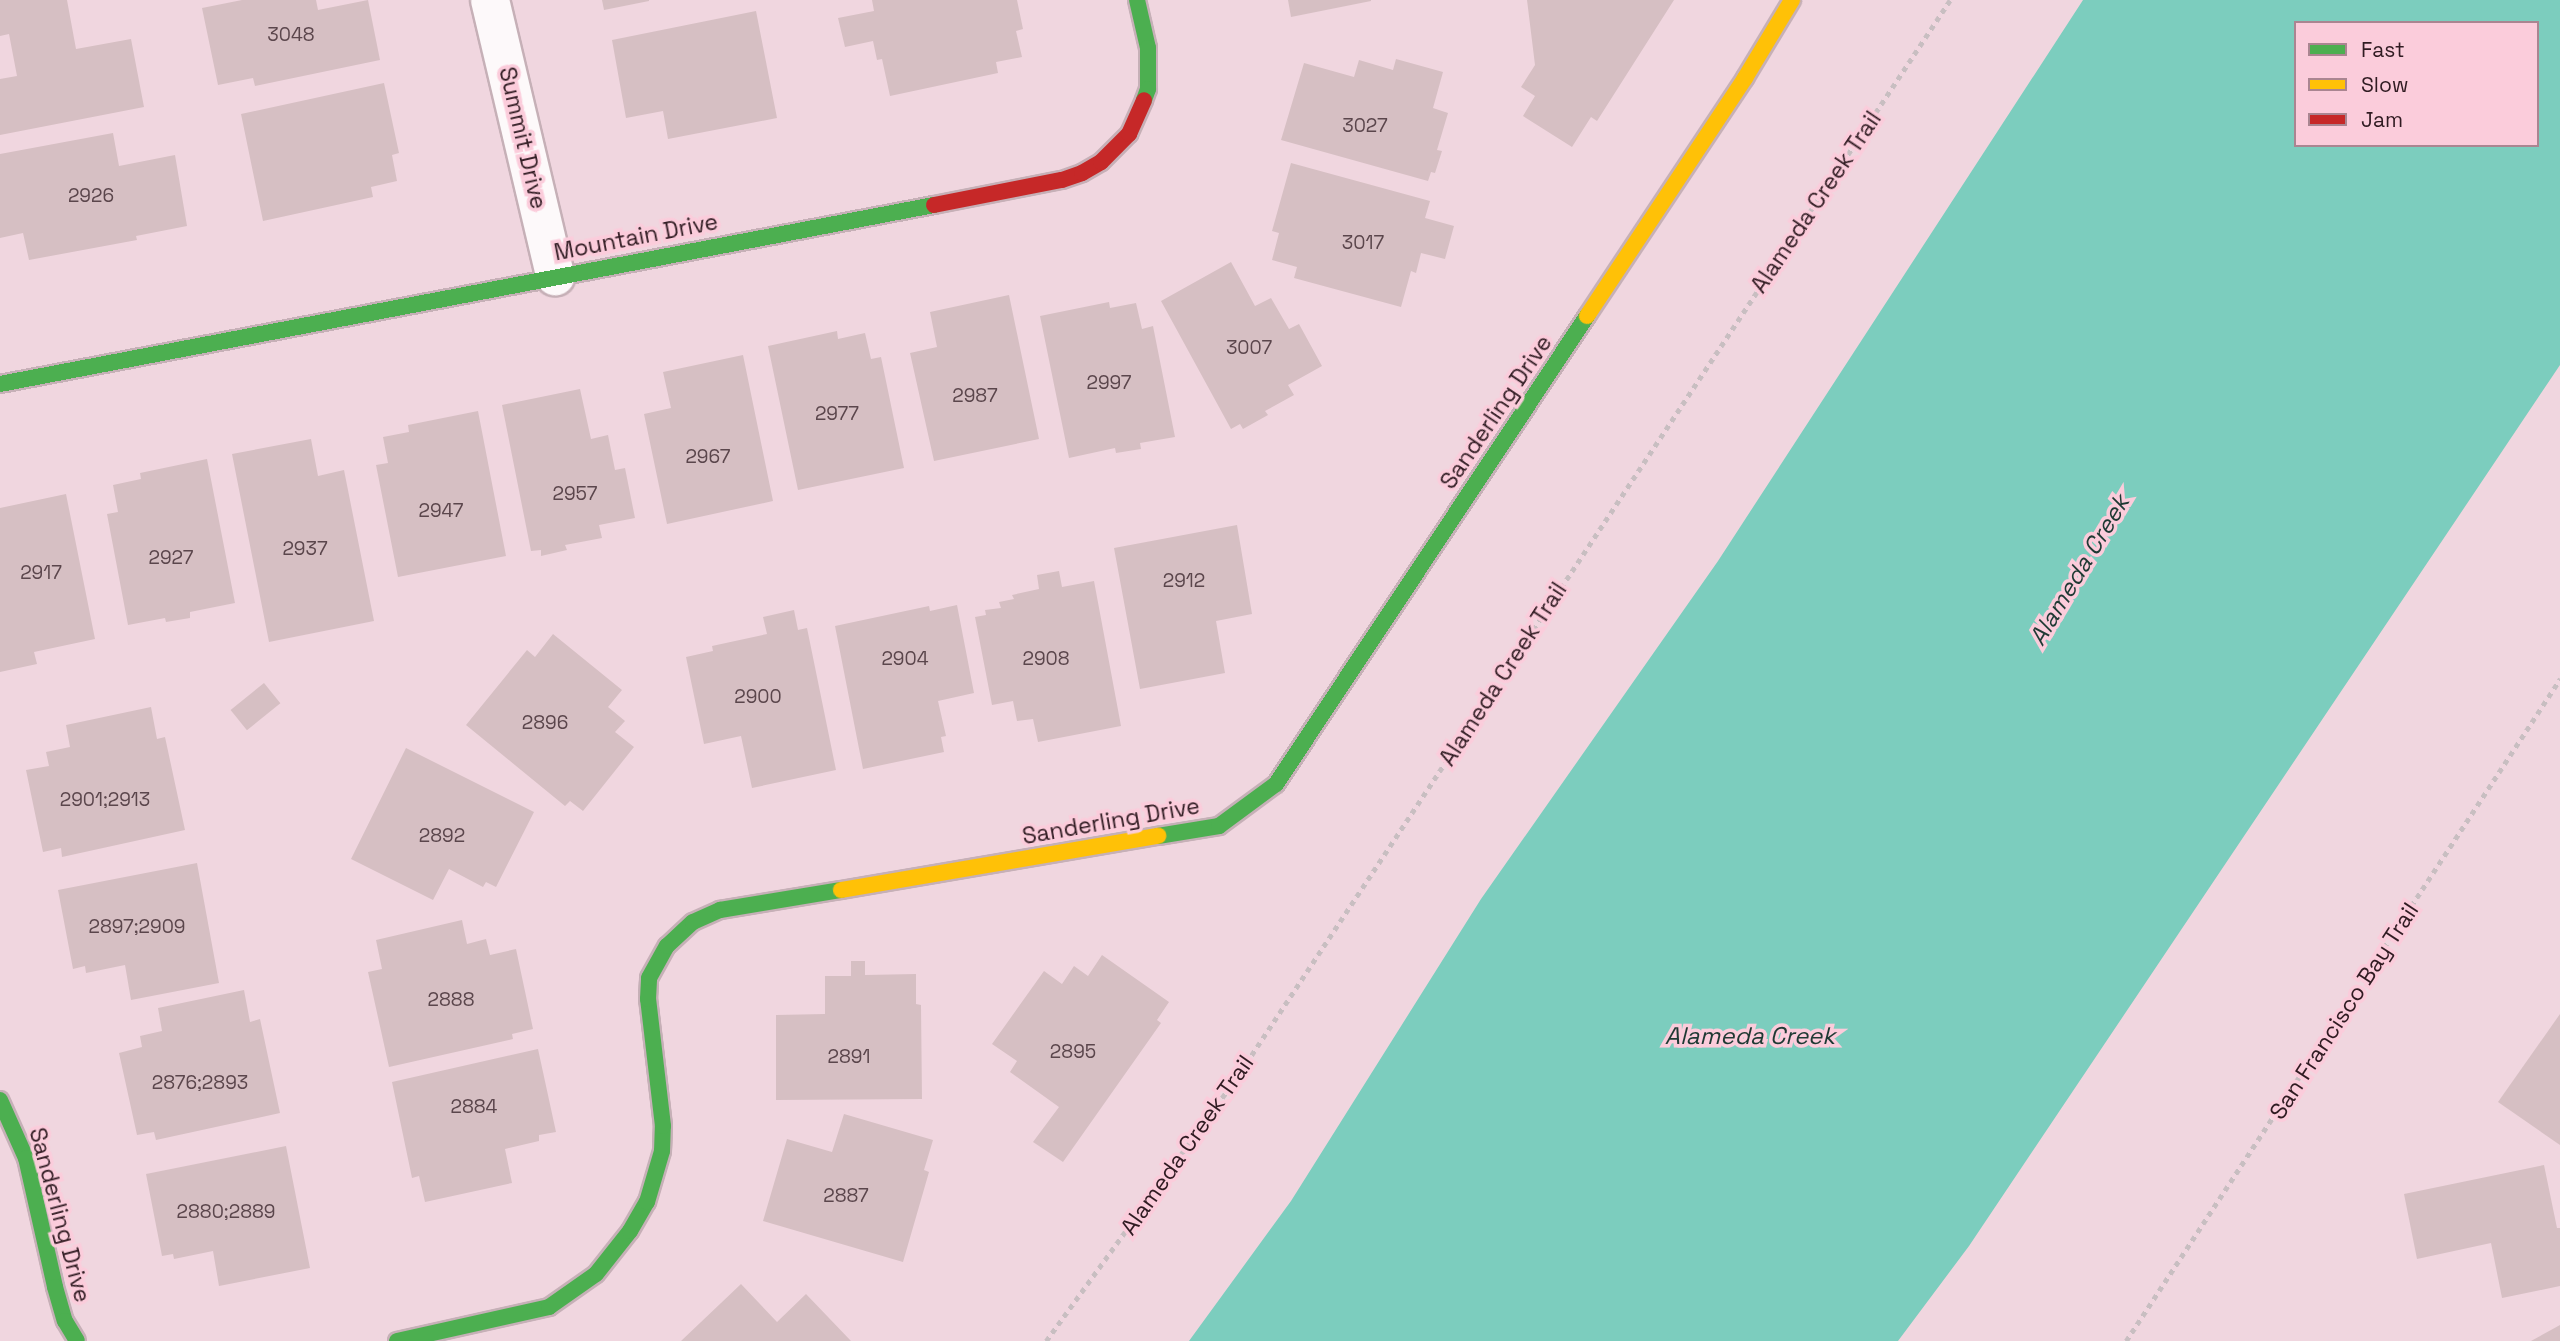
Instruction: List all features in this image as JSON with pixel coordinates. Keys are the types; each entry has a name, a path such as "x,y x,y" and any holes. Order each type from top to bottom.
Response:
{"street":[{"name":"Summit Drive","path":"490,0 555,276"},
{"name":"Mountain Drive","path":"0,384 1062,180 1101,162 1129,134 1148,89 1147,48 1137,0"},
{"name":"Sanderling Drive","path":"397,1341 549,1307 596,1274 630,1231 646,1202 662,1151 663,1126 648,999 649,978 667,946 694,922 720,910 1219,826 1276,784 1745,78 1792,0"},
{"name":"Sanderling Drive","path":"0,1100 26,1158 55,1287 65,1321 77,1341"}],"path":[{"name":"Alameda Creek Trail","path":"1046,1341 1235,1080 1950,0"},
{"name":"San Francisco Bay Trail","path":"2126,1341 2560,679"}],"water":[{"name":"Alameda Creek","path":"2083,0 2560,0 2560,365 1969,1246 1898,1341 1189,1341 1291,1201 1481,899 1718,561"}],"building":[{"path":"0,0 67,0 76,49 131,39 144,107 0,135 0,79 17,76 9,34 0,36"},
{"path":"242,0 316,0 318,10 368,0 380,60 255,86 253,78 218,85 202,8"},
{"path":"602,0 649,0 649,1 604,10"},
{"path":"872,0 1017,0 1023,29 1016,31 1022,57 996,62 998,73 890,96 882,59 877,60 873,41 845,47 838,18 874,11"},
{"path":"1288,0 1371,0 1371,1 1291,17"},
{"path":"1527,0 1674,0 1597,121 1591,117 1572,147 1523,116 1535,96 1521,87 1535,65"},
{"path":"756,11 777,118 668,139 663,111 626,118 612,40"},
{"path":"1396,59 1443,72 1433,108 1448,113 1437,150 1442,151 1435,173 1431,172 1428,181 1281,140 1304,63 1354,77 1359,60 1393,70"},
{"path":"384,83 399,153 392,155 397,181 371,187 373,197 263,221 241,114"},
{"path":"113,133 119,166 175,155 187,226 136,236 137,240 29,260 23,233 0,238 0,154"},
{"path":"1291,163 1430,201 1425,218 1454,226 1445,259 1421,253 1416,273 1411,271 1401,307 1294,278 1297,267 1272,260 1279,233 1272,231"},
{"path":"1231,262 1255,306 1271,298 1289,329 1299,324 1322,366 1288,385 1294,395 1265,411 1268,415 1243,429 1240,424 1231,429 1161,301"},
{"path":"1009,295 1039,439 934,461 910,353 937,347 930,312"},
{"path":"1109,302 1110,308 1136,303 1142,329 1153,326 1175,437 1140,443 1141,449 1116,453 1115,448 1069,458 1040,316"},
{"path":"837,331 838,339 865,333 871,359 881,357 904,468 798,490 768,346"},
{"path":"743,355 773,501 667,524 644,414 671,408 663,372"},
{"path":"580,389 591,439 608,435 615,470 625,468 635,518 599,525 602,538 565,545 567,550 541,556 541,550 531,551 502,405"},
{"path":"478,411 506,556 398,577 376,465 388,463 383,437 409,432 408,425"},
{"path":"311,439 318,476 344,470 374,621 269,642 232,454"},
{"path":"207,459 235,603 190,612 190,618 166,622 165,618 128,625 107,514 118,512 113,485 141,479 140,473"},
{"path":"66,494 95,639 34,652 37,664 0,672 0,508"},
{"path":"1237,525 1252,614 1216,621 1225,673 1140,689 1114,548"},
{"path":"1059,571 1062,587 1094,581 1121,726 1038,742 1033,719 1017,721 1013,701 992,705 975,617 986,615 985,610 1001,608 999,602 1014,599 1012,595 1039,589 1037,575"},
{"path":"957,605 974,693 938,701 946,736 941,737 944,752 863,769 835,626 929,606 930,611"},
{"path":"794,610 798,630 807,628 836,770 752,788 741,736 704,744 686,657 713,651 712,646 767,634 763,617"},
{"path":"553,634 622,690 608,707 625,721 615,732 634,747 583,811 570,801 565,806 466,725 527,650 535,657"},
{"path":"264,683 280,703 247,730 231,710"},
{"path":"151,707 157,739 165,737 185,830 62,857 61,848 43,852 26,770 49,766 46,752 70,747 66,725"},
{"path":"406,748 534,812 496,887 486,882 483,887 449,869 433,900 351,859"},
{"path":"197,863 219,983 131,1000 125,965 86,973 85,966 73,969 58,890"},
{"path":"462,920 467,944 486,939 490,955 516,949 533,1029 512,1034 513,1039 389,1067 368,972 382,969 376,940"},
{"path":"1102,955 1169,1002 1157,1020 1161,1023 1063,1162 1033,1142 1059,1107 1010,1072 1017,1061 992,1044 1044,971 1062,984 1074,966 1088,976"},
{"path":"851,961 865,961 865,975 916,974 916,1004 921,1005 922,1099 776,1100 776,1015 825,1014 825,976 851,976"},
{"path":"244,990 250,1022 260,1019 280,1113 156,1140 154,1132 137,1135 119,1053 142,1047 140,1036 162,1031 158,1008"},
{"path":"2560,1014 2560,1145 2498,1102"},
{"path":"538,1049 556,1132 539,1135 539,1141 505,1149 512,1183 425,1202 419,1176 412,1178 392,1082"},
{"path":"844,1114 933,1140 924,1170 929,1172 903,1262 763,1221 787,1139 832,1152"},
{"path":"286,1146 310,1268 219,1286 213,1251 174,1259 173,1254 162,1256 146,1174"},
{"path":"2544,1165 2557,1228 2560,1228 2560,1286 2502,1298 2491,1243 2417,1259 2404,1194"},
{"path":"741,1284 777,1322 806,1294 851,1341 681,1341"},
{"path":"2560,1325 2560,1341 2531,1341"}],"traffic: fast":[{"path":"1137,0 1148,48 1148,89 1144,100"},
{"path":"0,384 934,205"},
{"path":"1158,836 1219,826 1276,784 1587,316"},
{"path":"397,1341 549,1307 596,1274 630,1231 647,1202 662,1151 663,1126 648,999 649,978 667,946 693,922 720,910 841,890"},
{"path":"0,1100 26,1158 55,1287 65,1321 77,1341"}],"traffic: slow":[{"path":"1587,316 1745,78 1792,0"},
{"path":"841,890 1158,836"}],"traffic: jam":[{"path":"934,205 1062,180 1082,173 1101,162 1129,134 1144,100"}]}
